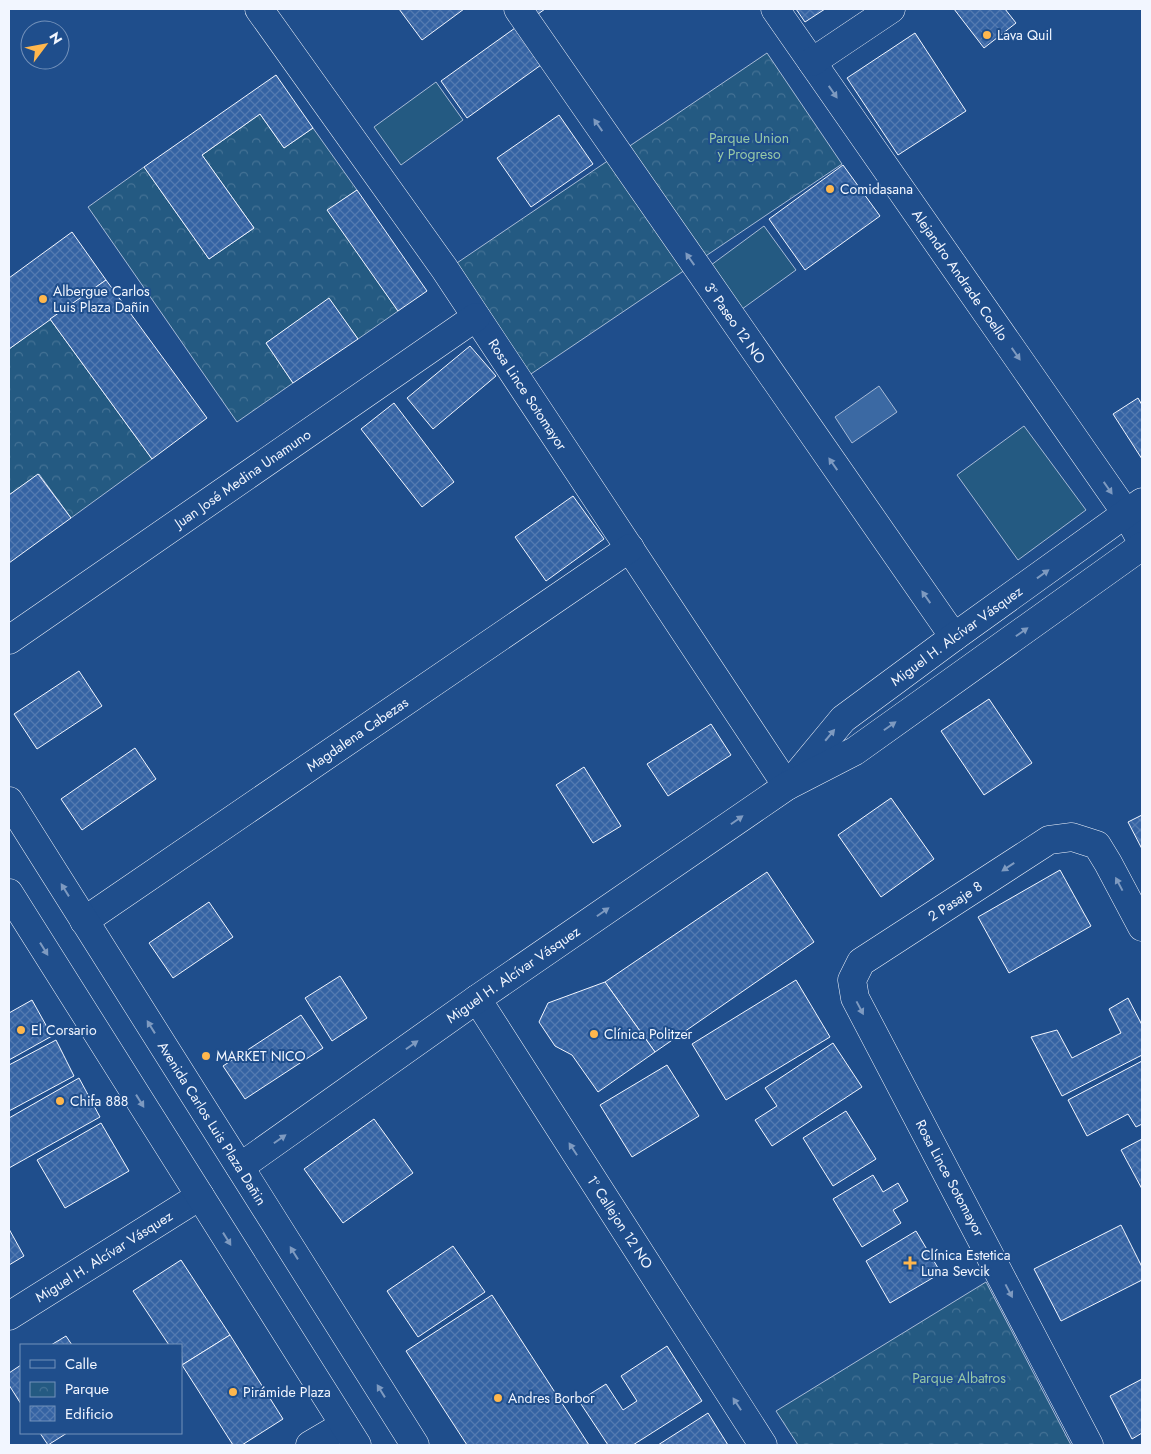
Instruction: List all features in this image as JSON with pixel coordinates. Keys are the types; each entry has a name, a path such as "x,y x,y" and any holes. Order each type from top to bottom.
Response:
{"street":[{"name":"Rosa Lince Sotomayor","path":"259,9 444,268 787,786"},
{"name":"3º Paseo 12 NO","path":"518,9 954,637"},
{"name":"Alejandro Andrade Coello","path":"775,9 1134,508 1142,542"},
{"path":"812,62 890,9"},
{"name":"Juan José Medina Unamuno","path":"9,640 476,316"},
{"name":"Miguel H. Alcívar Vásquez","path":"787,786 843,719 1134,508"},
{"name":"Miguel H. Alcívar Vásquez","path":"240,1167 477,999 787,786 855,751 1142,546"},
{"name":"Magdalena Cabezas","path":"84,921 630,548"},
{"name":"Avenida Carlos Luis Plaza Dañin","path":"9,801 415,1445"},
{"name":"2 Pasaje 8","path":"860,962 1049,840 1072,837 1096,845 1108,863 1142,927"},
{"path":"9,893 350,1435 310,1445"},
{"name":"Rosa Lince Sotomayor","path":"860,962 852,980 855,998 1089,1445"},
{"name":"1º Callejon 12 NO","path":"477,999 763,1445"},
{"name":"Miguel H. Alcívar Vásquez","path":"9,1316 200,1196"}],"green space":[{"name":"Parque Union y Progreso","path":"767,53 842,164 522,380 448,269"},
{"path":"436,82 463,120 401,165 374,127"},
{"path":"260,114 284,148 313,128 357,190 328,210 398,311 358,339 329,299 266,343 293,383 237,422 88,207 144,167 209,259 254,228 202,155"},
{"path":"764,226 796,270 738,312 707,268"},
{"path":"50,319 152,459 71,518 39,474 9,495 9,349"},
{"path":"1024,426 1086,510 1018,560 957,475"},
{"name":"Parque Albatros","path":"986,1282 1071,1445 798,1445 776,1411"}],"shaded area":[{"path":"879,386 897,412 852,443 835,417"}],"building":[{"path":"399,9 464,9 422,40"},
{"path":"534,9 545,9 538,14"},
{"path":"796,9 825,9 805,22"},
{"name":"Lava Quil","path":"954,9 1005,9 1016,23 984,48"},
{"path":"515,28 541,65 467,118 441,81"},
{"path":"915,33 966,111 898,155 847,78"},
{"path":"276,75 313,128 284,148 260,114 202,155 254,228 209,259 144,167"},
{"path":"559,115 593,164 531,207 497,158"},
{"path":"843,165 880,216 805,270 769,219"},
{"path":"357,190 427,291 398,311 327,210"},
{"name":"Albergue Carlos Luis Plaza Dañin","path":"72,232 106,280 9,349 9,278"},
{"path":"106,280 207,418 152,459 50,319"},
{"path":"329,298 358,339 293,383 266,343"},
{"path":"470,346 496,376 433,429 407,398"},
{"path":"1138,398 1142,405 1142,459 1113,414"},
{"path":"394,403 454,482 422,507 361,429"},
{"path":"38,474 71,518 9,563 9,495"},
{"path":"573,496 604,539 546,581 515,537"},
{"path":"79,671 102,706 37,749 14,714"},
{"path":"989,699 1032,763 984,795 941,731"},
{"path":"711,724 731,755 668,796 647,764"},
{"path":"135,748 156,779 82,830 61,799"},
{"path":"584,767 621,826 593,843 556,785"},
{"path":"891,798 934,859 881,897 838,835"},
{"path":"1142,815 1142,849 1128,822"},
{"path":"1060,870 1091,926 1009,973 978,917"},
{"path":"767,872 814,942 655,1052 605,982"},
{"path":"209,902 233,937 173,978 149,943"},
{"path":"340,976 367,1018 332,1041 305,998"},
{"path":"796,980 830,1037 726,1100 692,1044"},
{"name":"Clínica Politzer","path":"605,982 655,1052 598,1092 572,1055 555,1046 539,1022 548,1003"},
{"path":"1128,998 1142,1025 1142,1055 1062,1096 1031,1037 1057,1030 1072,1058 1121,1033 1109,1009"},
{"path":"32,1000 52,1036 9,1060 9,1013"},
{"path":"301,1015 323,1048 245,1099 223,1066"},
{"path":"56,1040 74,1076 9,1111 9,1065"},
{"path":"833,1043 862,1087 772,1146 755,1120 777,1106 765,1088"},
{"path":"1142,1061 1142,1124 1136,1127 1128,1114 1087,1136 1068,1100"},
{"path":"667,1065 699,1116 632,1157 600,1105"},
{"path":"79,1078 100,1117 9,1168 9,1118"},
{"path":"846,1111 876,1159 833,1186 803,1138"},
{"path":"374,1119 413,1173 343,1223 304,1169"},
{"path":"101,1123 129,1171 65,1208 37,1160"},
{"path":"1142,1139 1142,1189 1121,1150"},
{"path":"873,1175 883,1192 898,1183 908,1201 893,1210 901,1223 862,1247 833,1199"},
{"path":"1121,1225 1142,1267 1142,1280 1061,1321 1034,1269"},
{"path":"9,1229 24,1256 9,1265"},
{"path":"916,1231 941,1273 890,1303 866,1261"},
{"path":"453,1246 485,1292 418,1337 387,1291"},
{"path":"181,1260 230,1335 182,1365 182,1344 168,1344 133,1291"},
{"name":"Andres Borbor","path":"492,1295 589,1445 467,1445 406,1351"},
{"name":"Pirámide Plaza","path":"230,1335 283,1419 242,1445 233,1445 182,1365"},
{"path":"66,1336 71,1344 53,1344"},
{"path":"667,1346 702,1401 633,1445 608,1445 579,1401 606,1384 623,1410 637,1401 621,1376"},
{"path":"20,1366 20,1402 9,1385 9,1373"},
{"path":"1142,1379 1142,1433 1132,1439 1110,1396"},
{"path":"708,1413 728,1445 658,1445"},
{"path":"41,1434 65,1434 48,1445"}],"place":[{"name":"Lava Quil","path":"987,35"},
{"name":"Comidasana","path":"830,189"},
{"name":"Albergue Carlos Luis Plaza Dañin","path":"43,299"},
{"name":"El Corsario","path":"21,1030"},
{"name":"Clínica Politzer","path":"594,1034"},
{"name":"MARKET NICO","path":"206,1056"},
{"name":"Chifa 888","path":"60,1101"},
{"name":"Clínica Estetica Luna Sevcik","path":"910,1263"},
{"name":"Pirámide Plaza","path":"233,1392"},
{"name":"Andres Borbor","path":"498,1398"}]}
